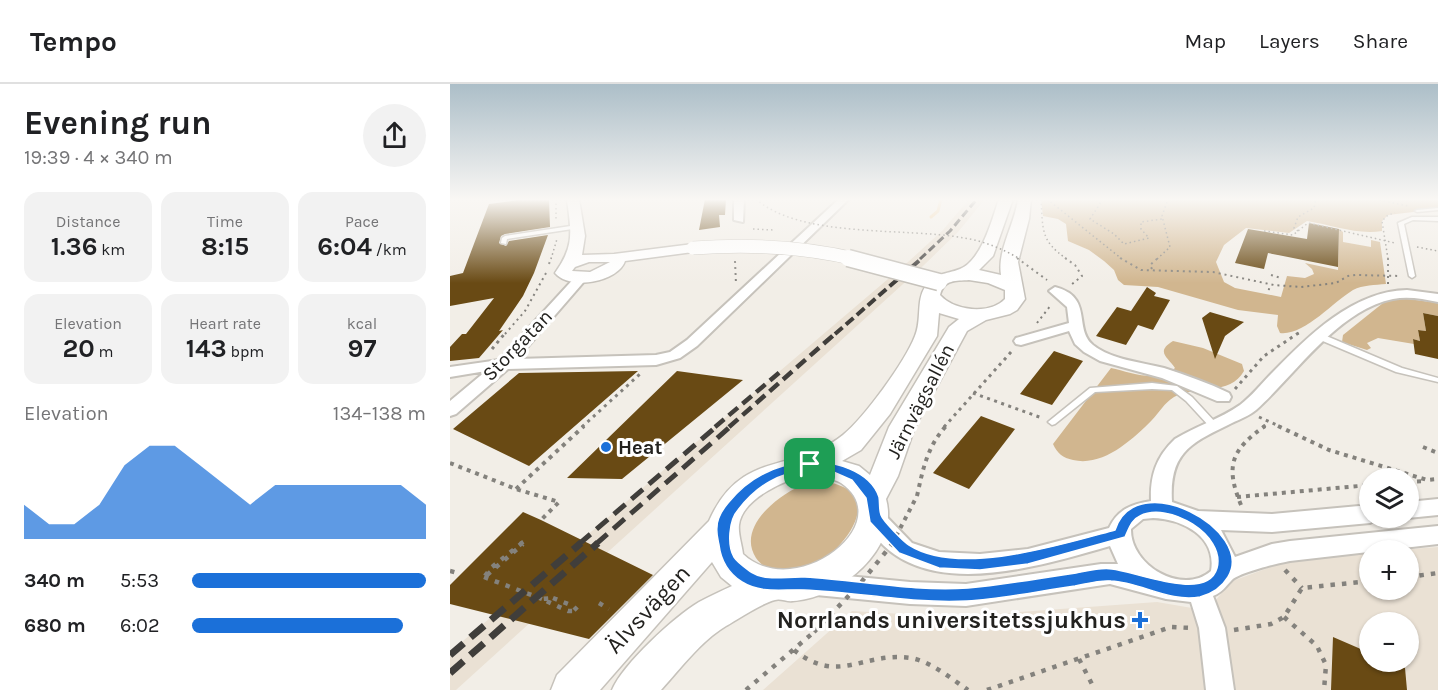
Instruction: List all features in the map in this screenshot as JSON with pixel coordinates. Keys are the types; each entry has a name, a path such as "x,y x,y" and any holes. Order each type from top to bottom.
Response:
{"main road":[{"path":"997,227 984,256 964,274 935,289 938,305 946,309 980,315 993,313 1011,304 1015,298 1008,260 1020,227"},
{"path":"964,274 994,277 1012,287"},
{"name":"Järnvägsallén","path":"810,464 849,444 861,434 926,336 935,289"},
{"name":"Järnvägsallén","path":"874,508 902,427 958,327 980,315"},
{"path":"633,690 680,641 711,615 786,584 825,577 845,565 860,551 870,534 874,508 864,484 844,470 810,464 767,476 745,491 729,512 723,527 728,559 747,578 786,584"},
{"name":"Älvsvägen","path":"572,690 723,527"}],"street":[{"path":"573,262 576,227"},
{"path":"450,372 504,364 654,362 675,355 814,227"},
{"path":"577,232 596,250 620,258"},
{"path":"620,258 616,266 605,272 582,277 571,277 563,273 566,267 573,262 587,258 620,258 750,244 804,248 844,255 935,289"},
{"name":"Storgatan","path":"450,410 504,364 582,277"},
{"path":"1051,286 1074,304 1077,314 1075,326 1081,342 1100,355 1158,372 1224,397"},
{"path":"1162,508 1159,483 1162,469 1169,456 1179,445 1246,409 1305,348 1356,310 1389,295 1411,294 1438,298"},
{"path":"1021,341 1060,328 1075,326"},
{"path":"1419,509 1438,507"},
{"path":"874,508 904,549 939,562 980,564 1028,559 1120,534"},
{"path":"786,584 885,592 967,594 1111,574 1180,591 1199,591 1214,584 1223,572 1224,558 1218,542 1210,531 1197,520 1179,511 1148,508 1134,513 1124,523 1120,534 1121,545 1126,557 1137,570 1157,584"},
{"path":"1197,520 1272,523 1359,515"},
{"path":"1223,572 1272,554 1290,550 1438,535"},
{"path":"1199,591 1212,628 1220,690"}],"lane":[{"path":"1401,227 1403,244 1412,276"},
{"path":"504,243 505,238 577,232"},
{"path":"1321,337 1398,373 1438,380"},
{"path":"1052,422 1093,390 1152,386 1174,388 1189,399 1213,425"}],"path":[{"path":"737,286 734,276 736,233 740,227"},
{"path":"858,227 967,238 1023,260 1051,286"},
{"path":"1044,227 1045,239 1051,247 1080,269 1082,276 1078,281 1051,286"},
{"path":"1081,227 1112,253 1141,270 1213,272 1274,285 1301,287 1336,283 1348,276 1356,275 1412,276"},
{"path":"1103,227 1124,244 1149,238 1142,227"},
{"path":"1152,269 1150,265 1170,248 1164,227"},
{"path":"1294,227 1298,231"},
{"path":"1264,231 1293,235 1303,227"},
{"path":"1336,227 1384,242"},
{"path":"492,349 525,311 537,291 548,270 557,237"},
{"path":"1271,275 1281,278"},
{"path":"746,690 814,632 877,566 899,534 917,496 920,477 931,445 973,393 1048,310 1051,286"},
{"path":"1268,289 1273,290"},
{"path":"516,489 654,362"},
{"path":"973,393 1052,422"},
{"path":"1246,409 1269,423 1329,450 1427,480"},
{"path":"1423,447 1438,453"},
{"path":"450,462 516,489 559,502 541,520"},
{"path":"1419,481 1438,479"},
{"path":"1237,497 1359,486"},
{"path":"526,540 495,569 484,577 492,567 526,540"},
{"path":"450,571 461,574"},
{"path":"1419,576 1438,573"},
{"path":"484,577 568,611 578,611 573,606 553,598 542,599"},
{"path":"987,690 1171,627 1242,630 1272,624 1284,617 1302,588 1359,582"},
{"path":"599,603 609,609"},
{"path":"1284,617 1317,646 1326,665 1324,690"},
{"path":"794,650 811,664 830,669 895,658 915,659 968,690"},
{"path":"1079,659 1093,686"}],"shaded area":[{"path":"945,227 962,227 924,265 456,690 450,690 450,652"},
{"path":"1066,227 1298,227 1289,233 1246,228 1224,245 1216,262 1224,282 1235,288 1281,297 1287,276 1305,278 1314,274 1305,263 1338,270 1339,229 1343,232 1343,242 1371,247 1371,240 1380,242 1386,284 1353,290 1308,324 1289,333 1280,333 1277,326 1278,315 1238,310 1158,287 1124,285 1118,280 1114,270 1104,261 1089,250 1068,241"},
{"path":"1337,227 1382,227 1382,231 1354,231"},
{"path":"1401,298 1438,303 1438,316 1423,313 1426,331 1418,330 1420,341 1413,339 1414,344 1378,338 1367,343 1371,348 1367,350 1342,342 1343,335 1383,303"},
{"path":"1173,341 1203,348 1242,364 1244,371 1238,379 1222,387 1192,391 1174,397 1135,436 1106,456 1084,461 1069,459 1058,452 1053,444 1111,368 1144,376 1168,373 1175,368 1164,351"},
{"path":"827,481 853,494 858,506 857,517 846,538 828,556 810,568 775,570 763,565 756,558 751,546 756,524 763,513 795,489 808,483"},
{"name":"Norrlands universitetssjukhus","path":"1438,547 1438,690 763,690 852,611 953,617 1157,602 1192,608 1216,600 1230,582 1290,560 1359,554 1359,600 1419,600 1419,548"}],"building":[{"path":"480,227 548,227 501,236 499,243 506,246 509,241 548,235 523,296 499,331 503,330 479,358 450,361 450,347 462,334 466,334 494,298 450,306 450,276 463,273"},
{"path":"700,227 718,227 699,230"},
{"path":"1308,227 1339,229 1338,267 1268,253 1264,269 1235,263 1248,229 1307,239"},
{"path":"1147,287 1156,293 1154,296 1170,300 1153,330 1138,325 1126,345 1096,336 1117,307 1131,311"},
{"path":"1210,312 1244,322 1225,336 1215,359 1202,318"},
{"path":"1423,313 1438,316 1438,359 1415,354 1413,339 1420,341 1418,330 1426,331"},
{"path":"1054,351 1083,361 1052,405 1020,394"},
{"path":"638,371 529,466 453,429 519,373"},
{"path":"677,371 743,380 622,479 567,478"},
{"path":"981,416 1015,429 969,489 933,473"},
{"path":"523,512 653,575 589,639 450,604 450,585"},
{"path":"1333,637 1359,648 1359,672 1405,672 1407,690 1331,690"}],"railway":[{"path":"920,259 953,227"},
{"path":"835,334 922,258"},
{"path":"729,427 837,332"},
{"path":"715,427 780,372"},
{"path":"579,544 717,426"},
{"path":"596,544 731,426"},
{"path":"450,655 581,543"},
{"path":"450,673 598,543"}],"place":[{"name":"Heat","path":"606,447"},
{"name":"Norrlands universitetssjukhus","path":"1140,620"}],"route":[{"path":"810,464 831,466 856,476 872,497 875,519 904,549 939,562 980,564 1028,559 1120,534 1124,523 1134,513 1148,508 1162,508 1179,511 1197,520 1210,531 1218,542 1224,558 1223,572 1214,584 1199,591 1180,591 1111,574 967,594 885,592 803,584 769,585 747,578 728,559 723,527 729,512 745,491 767,476 810,464"}]}
